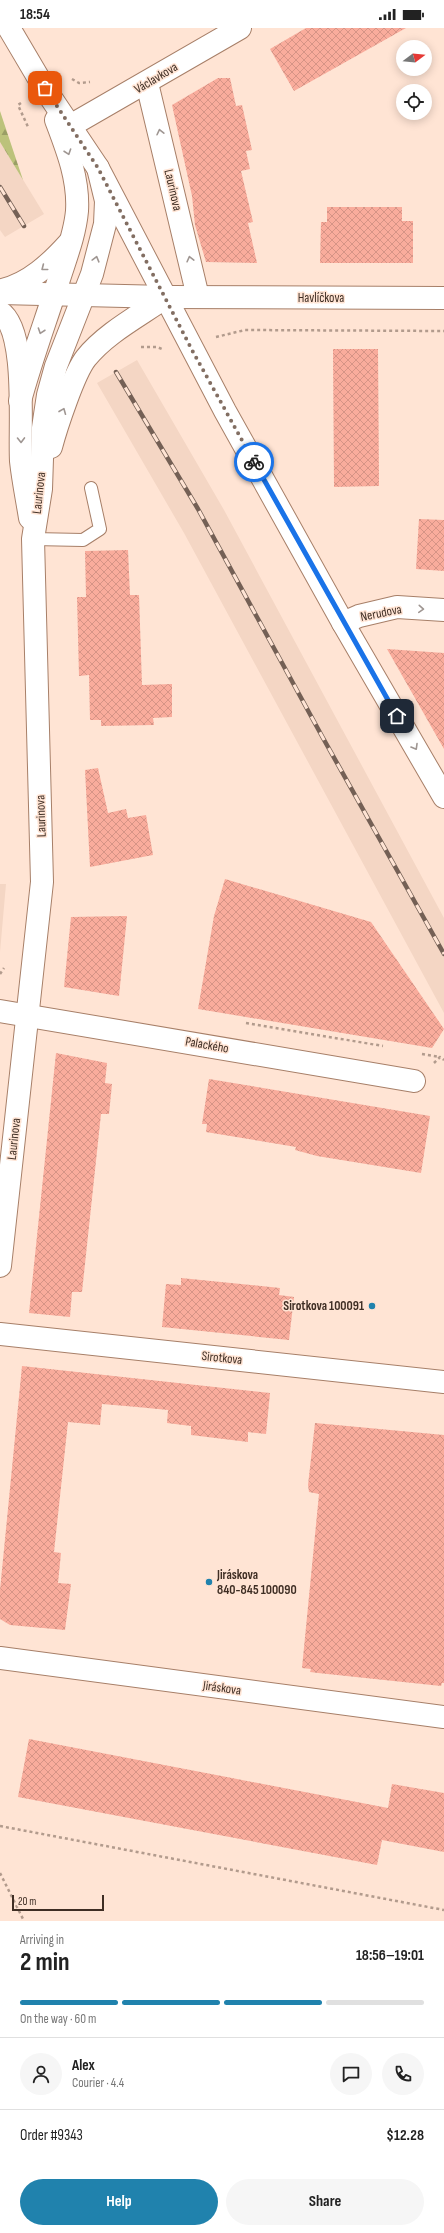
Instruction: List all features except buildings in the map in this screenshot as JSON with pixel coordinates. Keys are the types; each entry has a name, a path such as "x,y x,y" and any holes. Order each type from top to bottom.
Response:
{"street":[{"path":"8,28 45,88 98,168 166,297 192,350 343,622 444,797"},
{"name":"Václavkova","path":"70,126 147,83 240,28"},
{"name":"Laurinova","path":"147,83 198,297"},
{"path":"20,401 32,357 72,241 77,212 76,189 71,162 45,88"},
{"name":"Laurinova","path":"0,1266 42,882 33,539 41,489 43,428 48,395 56,366 92,274 105,224 106,201 98,168"},
{"path":"0,292 13,287 34,275 54,259 72,241"},
{"name":"Havlíčkova","path":"0,292 166,297 444,298"},
{"path":"41,489 56,429 85,359 106,339 166,297"},
{"path":"0,312 4,315 17,344 20,366 21,461 33,539"},
{"name":"Nerudova","path":"343,622 359,616 397,607 444,610"},
{"name":"Palackého","path":"0,1011 414,1081"},
{"name":"Sirotkova","path":"0,1334 444,1382"},
{"name":"Jiráskova","path":"0,1658 444,1717"}],"lane":[{"path":"33,539 83,540 100,529 91,488"}],"path":[{"path":"212,338 246,330 444,331"},
{"path":"136,347 157,347 169,352"},
{"path":"0,974 4,968 32,972"},
{"path":"239,1022 386,1047"},
{"path":"417,1053 440,1057"},
{"path":"0,1826 444,1910"},
{"path":"0,1873 24,1921"}],"shaded area":[{"path":"0,142 44,214 5,237 0,230"},
{"path":"137,360 224,510 444,918 444,1013 184,533 97,383"},
{"path":"0,884 6,884 0,952"}],"green space":[{"path":"0,111 23,180 0,142"}],"railway":[{"path":"0,187 24,226"},
{"path":"116,372 198,509 323,738 444,954"}],"way so far":[{"path":"45,88 98,168 166,297 192,350 254,462"}],"place":[{"name":"Sirotkova 100091","path":"372,1306"},
{"name":"Jiráskova 840-845 100090","path":"209,1582"}],"route":[{"path":"254,462 397,716"}]}
